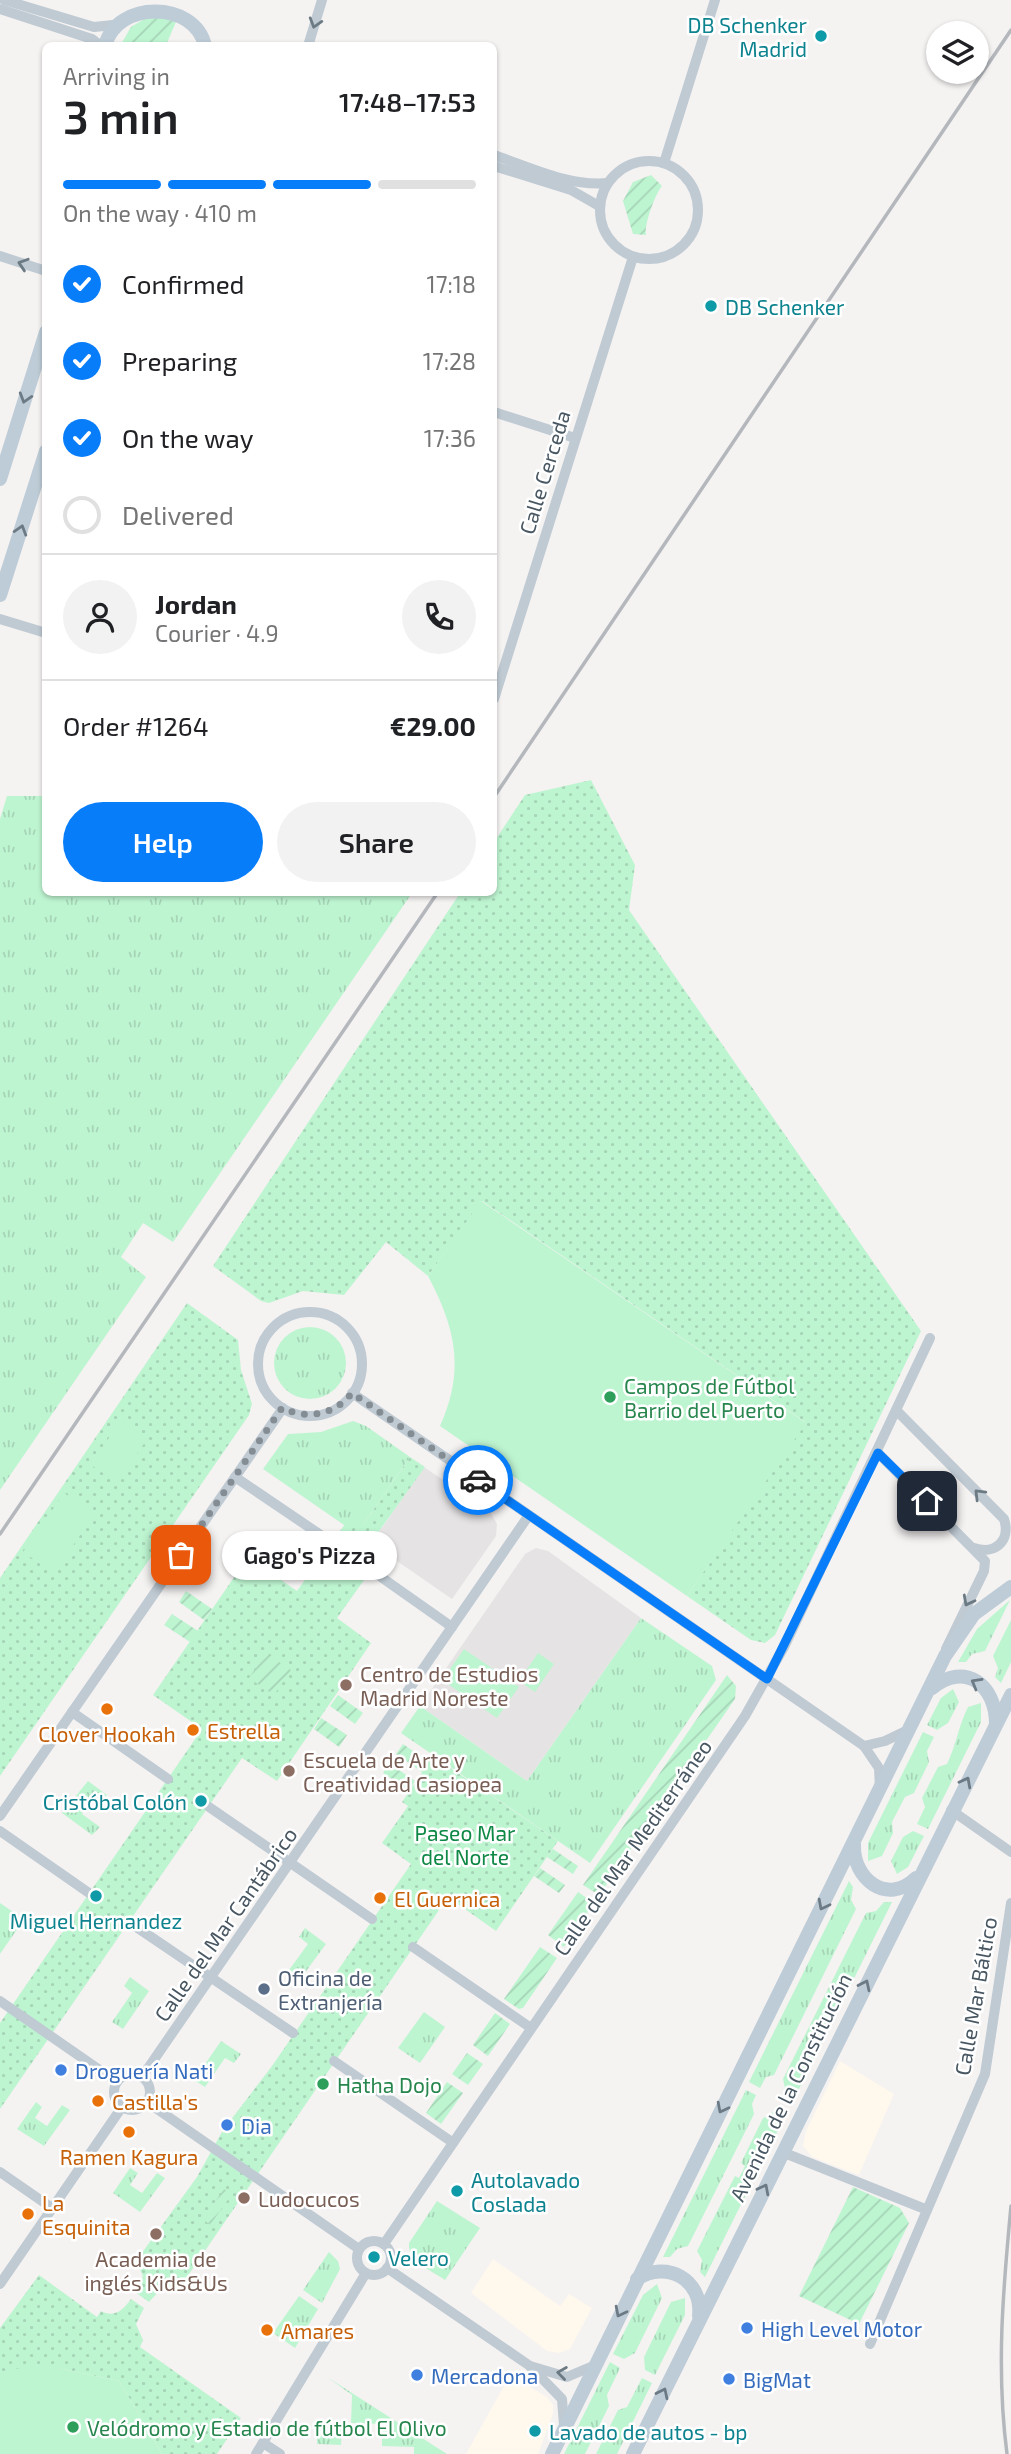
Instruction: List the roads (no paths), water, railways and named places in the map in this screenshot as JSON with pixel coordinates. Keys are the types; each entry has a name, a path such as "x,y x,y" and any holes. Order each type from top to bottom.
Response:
{"street":[{"path":"4,0 94,27 113,25"},
{"path":"309,42 322,0"},
{"path":"664,163 715,0"},
{"path":"105,42 113,25 126,12 145,2 188,6 203,42"},
{"path":"0,9 97,42"},
{"path":"497,156 573,181 593,184 608,183 633,164 664,163 682,173 694,190 699,210 694,230 674,253 654,260 634,257 619,250 607,237 601,222 600,206 608,183"},
{"path":"497,167 570,190 600,206"},
{"path":"0,256 42,270"},
{"name":"Calle Cerceda","path":"497,689 634,257"},
{"path":"0,480 42,345"},
{"path":"497,413 575,438"},
{"path":"0,595 42,464"},
{"path":"0,619 42,632"},
{"path":"306,1312 329,1315 354,1336 362,1364 352,1393 338,1407 320,1414 301,1414 282,1408 273,1400 261,1381 258,1357 267,1335 284,1319 294,1314 306,1312"},
{"name":"Calle del Mar Mediterráneo","path":"384,2244 746,1716 767,1679 878,1453 930,1338"},
{"path":"352,1393 864,1746 878,1768 880,1791"},
{"path":"0,1816 282,1408"},
{"path":"897,1411 1004,1519 1007,1531 1002,1544 991,1550 974,1548"},
{"path":"552,2454 593,2366 911,1729 945,1656 951,1635 985,1566 983,1557 878,1453"},
{"path":"235,1477 331,1542"},
{"name":"Calle del Mar Cantábrico","path":"142,2077 529,1515"},
{"path":"371,1570 452,1627"},
{"path":"945,1656 974,1614 1011,1587"},
{"path":"930,1689 948,1678 967,1677 976,1681 991,1695 996,1726"},
{"name":"Avenida de la Constitución","path":"632,2454 918,1876 1011,1695"},
{"path":"72,1712 168,1779"},
{"path":"864,1746 885,1741 911,1729"},
{"path":"209,1807 372,1920"},
{"path":"951,1810 1011,1852"},
{"path":"0,1831 89,1894"},
{"path":"854,1844 857,1869 874,1886 893,1890 911,1883 918,1876"},
{"name":"Calle Mar Báltico","path":"870,2344 925,2209 985,2074 1011,1903"},
{"path":"129,1922 293,2033"},
{"path":"413,1947 531,2028"},
{"path":"0,2001 117,2082"},
{"path":"334,2061 452,2142"},
{"path":"127,2075 142,2077 150,2091 147,2102 138,2109 122,2107 114,2093 117,2082 127,2075"},
{"path":"147,2102 359,2249"},
{"path":"0,2284 122,2107"},
{"path":"782,2152 925,2209"},
{"path":"0,2172 52,2208"},
{"path":"368,2241 384,2244 391,2258 387,2269 377,2274 366,2273 357,2260 359,2249 368,2241"},
{"path":"387,2269 530,2366 562,2399 564,2426"},
{"path":"637,2279 658,2270 680,2276 696,2293 699,2317"},
{"path":"256,2454 366,2273"},
{"path":"530,2366 567,2377 593,2366"},
{"path":"263,2443 280,2454"}],"railway":[{"path":"497,793 1011,30"},
{"path":"0,1534 435,896"},
{"path":"1007,2454 1001,2361 1011,2206"}],"place":[{"name":"DB Schenker Madrid","path":"821,36"},
{"name":"DB Schenker","path":"711,306"},
{"name":"Campos de Fútbol Barrio del Puerto","path":"610,1397"},
{"name":"Gago's Pizza","path":"181,1555"},
{"name":"Centro de Estudios Madrid Noreste","path":"346,1685"},
{"name":"Clover Hookah","path":"107,1709"},
{"name":"Estrella","path":"193,1730"},
{"name":"Escuela de Arte y Creatividad Casiopea","path":"289,1771"},
{"name":"Cristóbal Colón","path":"201,1801"},
{"name":"Miguel Hernandez","path":"96,1896"},
{"name":"El Guernica","path":"380,1898"},
{"name":"Oficina de Extranjería","path":"264,1989"},
{"name":"Droguería Nati","path":"61,2070"},
{"name":"Hatha Dojo","path":"323,2084"},
{"name":"Castilla's","path":"98,2101"},
{"name":"Dia","path":"227,2125"},
{"name":"Ramen Kagura","path":"129,2132"},
{"name":"Autolavado Coslada","path":"457,2191"},
{"name":"Ludocucos","path":"244,2198"},
{"name":"La Esquinita","path":"28,2214"},
{"name":"Academia de inglés Kids&Us","path":"156,2234"},
{"name":"Velero","path":"374,2257"},
{"name":"High Level Motor","path":"747,2328"},
{"name":"Amares","path":"267,2330"},
{"name":"Mercadona","path":"417,2375"},
{"name":"BigMat","path":"729,2379"},
{"name":"Velódromo y Estadio de fútbol El Olivo","path":"73,2427"},
{"name":"Lavado de autos - bp","path":"535,2431"}],"park label":[{"name":"Paseo Mar del Norte","path":"465,1844"}]}
